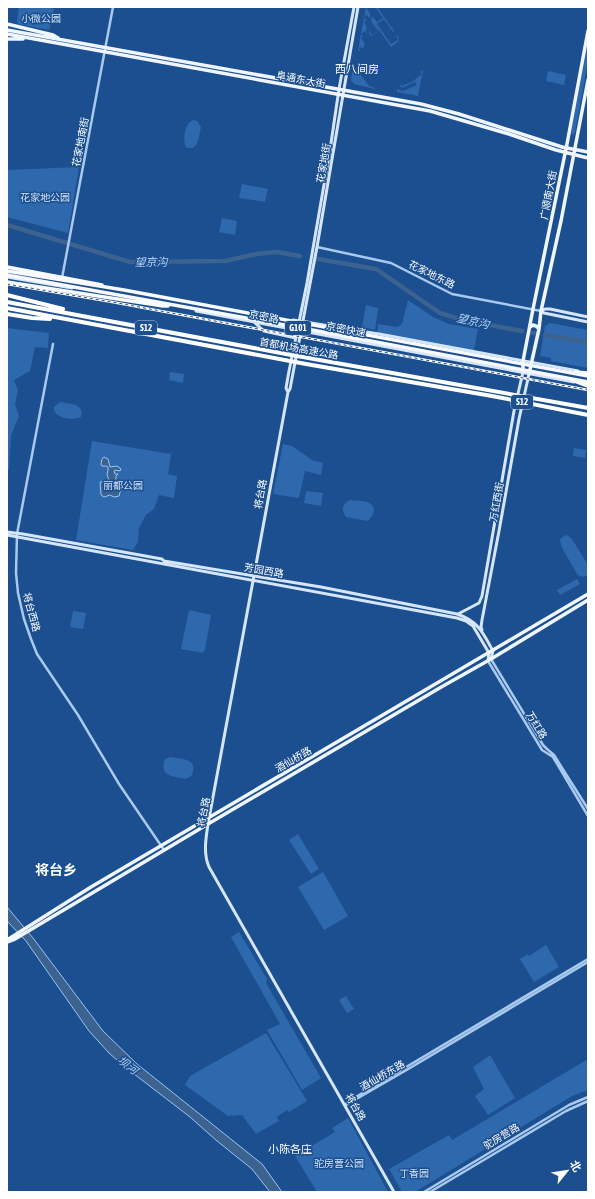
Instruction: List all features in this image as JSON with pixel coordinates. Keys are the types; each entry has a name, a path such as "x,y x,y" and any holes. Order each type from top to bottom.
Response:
{"highway":[{"path":"7,266 92,282 124,290"},
{"name":"京密快速","path":"7,271 124,290 588,376"},
{"name":"京密快速","path":"7,276 568,378 588,384"},
{"path":"7,282 23,280"},
{"path":"7,282 163,306 173,305"},
{"path":"7,296 108,320"},
{"name":"首都机场高速公路","path":"7,302 588,408"},
{"name":"首都机场高速公路","path":"7,308 306,364 492,396 588,415"},
{"path":"7,314 32,318 67,320"},
{"path":"568,373 588,373"}],"main road":[{"name":"花家地街","path":"301,321 317,247 354,7"},
{"name":"花家地街","path":"301,321 330,150 358,7"},
{"path":"7,24 53,35 61,39"},
{"name":"阜通东大街","path":"7,30 61,39 104,49"},
{"name":"广顺南大街","path":"523,372 523,361 588,31"},
{"name":"阜通东大街","path":"7,34 104,49 341,92 439,108 566,148 588,152"},
{"path":"7,39 34,39"},
{"name":"广顺南大街","path":"530,374 541,311 561,221 588,80"},
{"name":"阜通东大街","path":"341,92 430,111 509,134 565,153 588,158"},
{"path":"569,131 570,135 574,136 577,132"},
{"name":"京密路","path":"7,271 379,334 588,373"},
{"name":"京密路","path":"7,276 588,384"},
{"path":"537,292 539,295 545,294"},
{"path":"541,311 545,309 588,317"},
{"path":"541,311 544,313 588,322"},
{"path":"299,330 301,321"},
{"path":"254,322 264,331 296,338"},
{"path":"530,327 533,325 539,329"},
{"name":"将台路","path":"288,392 286,388 299,330"},
{"name":"将台路","path":"299,330 290,389 288,392 208,824 206,847 207,862 394,1192"},
{"path":"525,351 528,354 534,353"},
{"name":"万红西街","path":"457,614 479,603 482,596 514,411 523,372"},
{"name":"万红西街","path":"483,633 481,627 482,620 519,419 530,374"},
{"name":"芳园西路","path":"7,532 457,618 466,621 473,626 491,652"},
{"name":"芳园西路","path":"7,535 23,534 162,559 164,561 321,587 457,614 467,617 476,624 483,633 491,652"},
{"name":"酒仙桥路","path":"7,941 162,848 210,817 588,594"},
{"name":"酒仙桥路","path":"162,848 208,824 489,660 588,600"},
{"path":"489,660 491,652"}],"street":[{"name":"花家地南街","path":"62,280 66,250 70,236 113,7"},
{"name":"花家地东路","path":"317,247 391,263 452,294 541,311"},
{"path":"7,266 48,277"},
{"name":"将台西路","path":"53,344 17,535 16,573 18,593 24,619 37,654 84,726 119,784 162,848"},
{"name":"万红路","path":"489,660 543,745 554,755 588,808"},
{"name":"万红路","path":"489,660 542,750 553,757 588,816"},
{"name":"酒仙桥东路","path":"345,1105 349,1101 588,959"},
{"name":"酒仙桥东路","path":"345,1105 350,1104 588,962"},
{"name":"驼房营路","path":"424,1192 569,1105 588,1097"},
{"name":"驼房营路","path":"430,1192 566,1111 588,1101"}],"green space":[{"name":"小微公园","path":"19,7 45,7 54,9 49,30 18,24"},
{"path":"366,7 370,13 370,19 367,15 364,17"},
{"path":"375,7 377,7 394,31 393,32 384,19 377,24 391,44 398,40 399,41 391,47 375,24 379,31 371,36 369,33 369,30 372,35 378,31 371,21 372,16 377,22 383,18"},
{"path":"364,17 366,20 364,22 367,29 366,34 365,31 361,34 363,37 361,38 365,44 363,49 361,47 359,48 359,51 358,50"},
{"path":"588,42 588,62 575,133 573,135 571,133"},
{"path":"353,66 369,86 375,89 354,84 351,80"},
{"path":"423,70 418,96 397,92 397,89 403,91 417,85 415,82 402,88 400,86 401,84 402,86 412,82 422,74 420,72"},
{"path":"548,71 566,75 564,85 546,81"},
{"path":"193,120 197,121 201,127 197,143 193,148 190,148 186,147 184,136 188,124"},
{"name":"花家地公园","path":"79,167 68,233 7,217 7,170"},
{"path":"242,184 268,189 265,202 239,198"},
{"path":"222,218 237,221 235,235 219,232"},
{"path":"408,300 433,317 449,324 478,329 473,354 377,335 378,324 397,327 402,324"},
{"path":"366,305 378,308 375,330 362,327"},
{"path":"550,323 588,330 588,368 551,361 551,358 540,356 545,326"},
{"path":"7,328 49,333 48,348 35,347 30,371 14,380 18,390 15,404 19,416 11,436 9,470 7,469"},
{"path":"170,372 184,374 183,383 169,380"},
{"path":"60,402 75,405 81,409 81,417 73,419 64,418 56,414 54,407"},
{"name":"丽都公园","path":"92,441 171,454 168,474 177,476 174,498 159,495 154,509 146,515 139,528 138,542 133,550 76,540"},
{"path":"283,444 292,446 312,460 323,463 321,475 305,471 299,498 273,494"},
{"path":"574,448 586,450 585,458 573,456"},
{"path":"306,491 323,493 321,506 304,503"},
{"path":"350,500 365,501 369,503 374,509 373,515 367,521 346,517 343,512 343,507 345,503"},
{"path":"567,535 572,539 588,565 588,575 585,577 577,574 561,546 560,539"},
{"path":"577,579 580,584 560,595 557,590"},
{"path":"189,610 211,615 205,650 203,653 181,649"},
{"path":"73,611 86,613 83,629 70,627"},
{"path":"170,757 184,759 191,762 193,765 192,775 186,779 168,775 165,772 163,765 165,759"},
{"path":"298,834 319,869 311,874 289,840"},
{"path":"323,872 348,916 324,930 298,887"},
{"path":"239,932 267,979 266,983 321,1078 302,1090 267,1030 280,1024 231,937"},
{"path":"546,945 559,967 534,982 520,959 528,954 529,956"},
{"path":"346,996 354,1009 347,1013 339,1000"},
{"path":"266,1033 307,1101 289,1112 287,1110 277,1117 279,1121 256,1134 242,1115 228,1116 185,1085 190,1076"},
{"path":"490,1055 515,1098 488,1115 475,1096 484,1089 473,1067"},
{"name":"丁香园","path":"588,1059 588,1090 572,1096 415,1192 402,1192 389,1169 449,1135 452,1140"},
{"name":"驼房营公园","path":"348,1118 388,1192 317,1192 295,1156 335,1132 332,1128"}],"water":[{"path":"104,457 108,459 110,467 117,466 121,469 120,471 114,471 115,474 118,474 116,476 116,482 119,484 123,481 124,482 120,488 119,496 114,497 110,495 104,497 101,495 100,482 109,481 107,475 108,467 102,466 101,464"},
{"name":"坝河","path":"7,907 33,938 103,1031 137,1064 262,1164 282,1192 270,1192 252,1169 190,1117 109,1053 89,1031 26,941 7,921"}],"waterway":[{"name":"望京沟","path":"7,225 130,262 225,261 256,254 277,252 300,256"},
{"name":"望京沟","path":"318,259 376,269 440,313 463,320 522,331"},
{"name":"望京沟","path":"545,335 588,342"}],"railway":[{"path":"7,284 588,390"}],"district":[{"name":"西八间房","path":"357,69"},
{"name":"将台乡","path":"56,870"},
{"name":"小陈各庄","path":"290,1149"}]}
